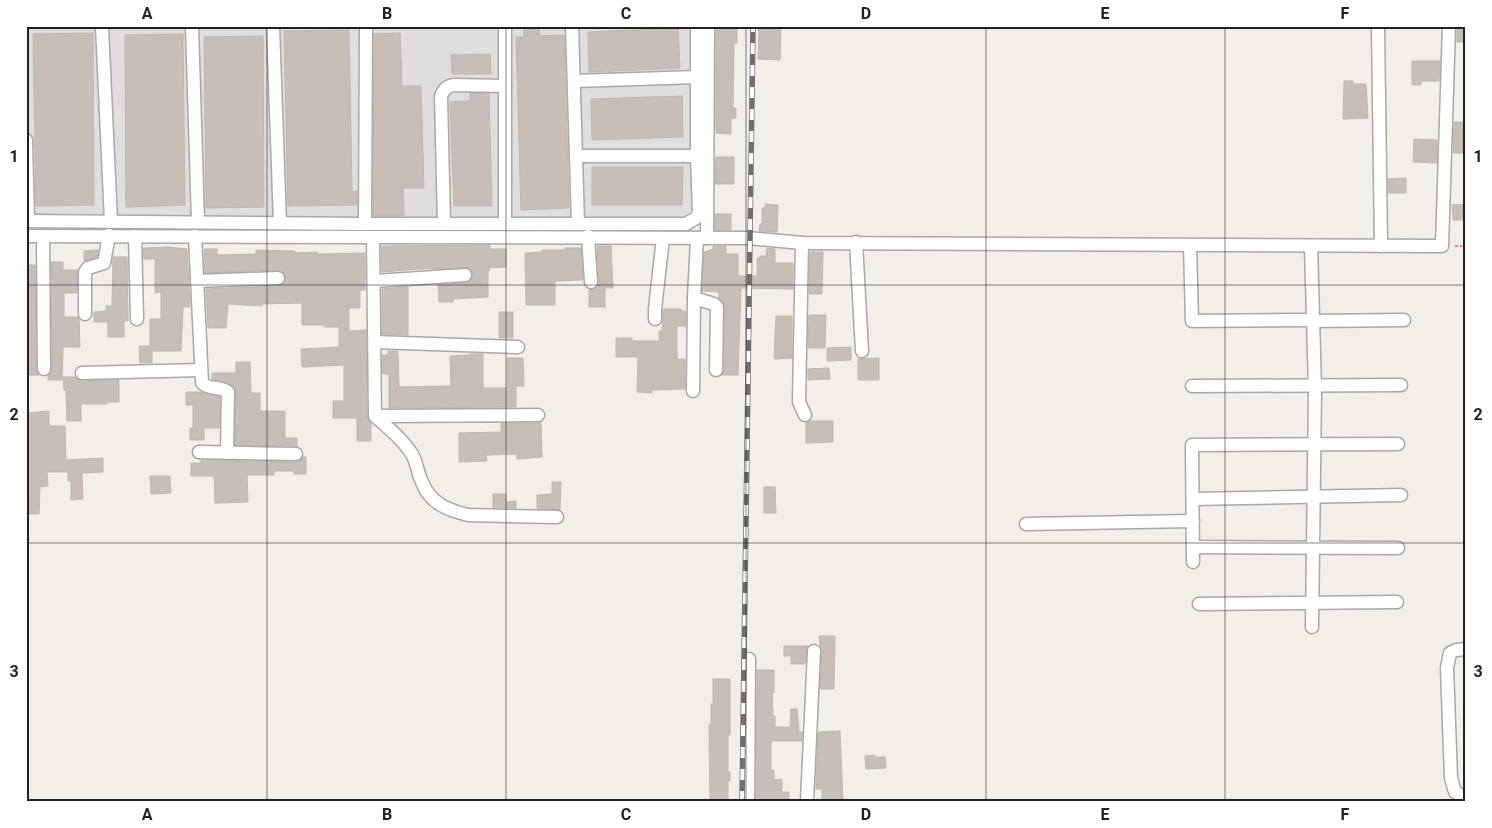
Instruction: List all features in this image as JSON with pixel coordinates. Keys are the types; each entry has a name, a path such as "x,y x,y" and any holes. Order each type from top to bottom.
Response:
{"street":[{"path":"102,26 111,222"},
{"path":"192,26 198,222"},
{"path":"273,26 280,223"},
{"path":"365,224 366,26"},
{"path":"505,26 505,223"},
{"path":"572,26 578,223"},
{"path":"26,140 27,221 686,224 696,218 699,213 697,26"},
{"path":"692,392 694,298 702,238 708,26"},
{"path":"1378,26 1381,246"},
{"path":"26,236 588,236 749,238 802,242 1442,246 1449,26"},
{"path":"574,81 697,77"},
{"path":"444,224 443,91 446,87 454,85 505,86"},
{"path":"576,156 697,156"},
{"path":"43,236 44,369"},
{"path":"85,314 85,272 88,268 104,263 108,236"},
{"path":"135,236 137,319"},
{"path":"195,236 201,370 204,385 228,392 227,453"},
{"path":"588,236 591,282"},
{"path":"373,237 376,342 375,416 404,444 416,462 422,483 427,492 441,506 468,515 557,517"},
{"path":"655,319 663,238"},
{"path":"802,242 799,402 805,415"},
{"path":"856,242 862,351"},
{"path":"1190,245 1192,321 1404,320"},
{"path":"1311,246 1315,386 1312,627"},
{"path":"375,281 465,275"},
{"path":"197,281 278,278"},
{"path":"694,298 714,304 717,308 716,370"},
{"path":"376,342 518,347"},
{"path":"82,373 201,370"},
{"path":"1192,386 1401,385"},
{"path":"375,416 538,415"},
{"path":"1194,562 1192,444 1398,444"},
{"path":"199,452 296,454"},
{"path":"1193,499 1400,495"},
{"path":"1026,524 1193,522"},
{"path":"1193,547 1398,548"},
{"path":"1199,604 1398,602"},
{"path":"1466,649 1450,653 1447,668 1451,778 1455,792 1466,798"},
{"path":"807,802 814,651"},
{"path":"748,802 749,659"}],"shaded area":[{"path":"26,26 697,26 707,224 112,214 26,215"}],"building":[{"path":"524,26 539,26 540,36 564,35 569,208 521,210 516,37 524,37"},
{"path":"716,26 737,26 737,43 734,43 733,108 736,108 736,118 731,118 731,134 716,133"},
{"path":"759,26 781,26 780,60 758,59"},
{"path":"1457,26 1466,26 1466,42 1457,42"},
{"path":"678,28 680,68 589,72 588,32"},
{"path":"349,30 352,192 357,191 357,205 288,206 284,31"},
{"path":"93,33 94,205 36,206 33,34"},
{"path":"400,33 402,86 421,86 424,188 403,188 404,216 373,216 374,34"},
{"path":"183,34 185,205 126,207 125,35"},
{"path":"263,36 264,207 206,208 204,37"},
{"path":"490,54 491,74 452,74 451,55"},
{"path":"1412,61 1440,61 1439,81 1421,81 1421,85 1412,85"},
{"path":"1344,81 1353,81 1353,84 1366,84 1368,118 1343,119"},
{"path":"470,93 489,94 492,206 454,206 450,102 470,101"},
{"path":"682,96 683,137 592,140 591,99"},
{"path":"1454,122 1466,122 1466,153 1453,153"},
{"path":"1414,139 1437,140 1437,163 1413,162"},
{"path":"716,157 734,157 734,184 715,184"},
{"path":"592,167 683,167 682,205 592,205"},
{"path":"1406,178 1406,193 1388,193 1388,179"},
{"path":"765,204 778,205 777,232 759,231 760,224 762,224 762,208 765,208"},
{"path":"1466,204 1466,220 1453,220 1452,205"},
{"path":"715,214 731,214 731,230 715,230"},
{"path":"490,245 490,249 506,249 506,267 489,268 488,297 453,299 453,302 439,302 438,285 469,282 473,274 468,268 382,272 381,246"},
{"path":"597,246 611,246 613,288 605,288 605,307 589,307 589,290 596,288 599,282"},
{"path":"713,246 726,246 726,254 738,254 738,276 757,276 757,258 766,256 767,248 775,249 775,263 793,263 793,289 741,288 738,375 722,375 724,370 724,304 719,298 719,292 702,291 704,252 713,249"},
{"path":"168,247 187,249 190,307 183,307 181,351 152,351 152,363 140,363 139,346 150,346 150,319 161,319 161,292 155,293 155,259 144,259 143,248"},
{"path":"565,248 581,248 583,280 555,281 555,305 526,305 525,253 542,252 542,250 565,250"},
{"path":"204,249 217,249 217,255 256,254 256,250 295,251 295,253 318,252 318,254 365,253 365,290 360,290 360,308 349,308 349,331 366,330 367,416 371,424 371,441 357,441 357,418 333,418 333,401 344,401 344,365 302,367 301,349 339,347 339,327 302,325 302,303 262,304 262,306 228,304 226,328 208,328 206,289 278,286 285,282 286,277 282,271 278,270 205,273"},
{"path":"98,250 97,257 84,261 84,251"},
{"path":"810,252 823,252 822,294 809,294"},
{"path":"113,257 127,257 128,321 124,321 124,337 108,337 108,322 94,322 94,312 106,311 106,306 112,306"},
{"path":"51,262 63,262 63,270 78,270 77,293 64,293 64,317 78,317 80,347 63,347 62,380 48,380 52,369"},
{"path":"26,265 35,265 36,369 39,375 26,375"},
{"path":"408,287 408,335 382,334 382,289"},
{"path":"663,309 681,309 681,311 686,311 686,326 677,326 677,359 685,359 685,389 652,390 652,393 637,392 638,357 616,357 616,338 632,338 632,341 659,341 659,331 662,331"},
{"path":"499,312 513,312 513,338 499,338"},
{"path":"809,315 826,315 825,348 808,348"},
{"path":"776,316 792,316 792,358 774,359"},
{"path":"851,347 851,360 827,361 827,348"},
{"path":"388,351 398,351 399,387 451,386 450,356 470,354 483,354 483,388 507,388 507,358 523,358 524,386 516,386 516,407 389,408 389,374 383,374 382,355 388,355"},
{"path":"879,358 879,380 858,380 858,359"},
{"path":"236,362 250,362 251,393 260,393 260,411 285,411 285,438 297,438 297,446 235,445 235,389 228,383 212,379 212,373 236,373"},
{"path":"829,368 830,379 808,380 808,369"},
{"path":"63,377 75,377 82,381 119,380 119,402 81,404 81,421 67,421 66,390 64,390"},
{"path":"186,392 201,392 220,397 219,428 204,428 204,440 190,440 190,428 193,428 193,405 186,405"},
{"path":"49,411 49,426 65,426 66,460 103,458 103,472 82,473 83,499 71,500 71,481 68,481 68,472 47,472 48,486 40,487 39,514 29,514 29,502 26,503 26,413"},
{"path":"810,421 833,421 833,442 806,443 806,423"},
{"path":"501,423 541,423 542,457 517,459 517,454 486,455 487,461 459,462 459,433 501,432"},
{"path":"303,457 306,457 306,474 294,474 294,471 274,471 274,475 247,475 248,502 215,503 214,476 191,476 191,463 201,463 201,460 296,462 300,461"},
{"path":"150,476 170,476 171,493 151,494"},
{"path":"552,482 561,482 560,510 537,508 537,495 552,494"},
{"path":"764,487 775,487 776,513 764,513"},
{"path":"493,494 506,494 506,502 516,501 516,508 493,507"},
{"path":"819,636 835,636 834,689 820,689 822,651"},
{"path":"784,646 808,646 805,664 791,664 791,656 784,656"},
{"path":"757,670 774,670 774,693 772,693 775,727 790,727 791,709 797,709 799,732 802,732 802,741 771,741 771,770 774,770 774,780 782,779 782,792 789,792 789,802 756,802"},
{"path":"713,679 730,679 728,772 730,772 730,781 728,781 728,802 710,802 709,725 711,725 711,704 713,704"},
{"path":"840,731 843,802 822,802 822,789 816,789 818,732"},
{"path":"875,755 875,757 885,757 886,768 866,769 865,756"}],"railway":[{"path":"742,802 753,26"}]}
